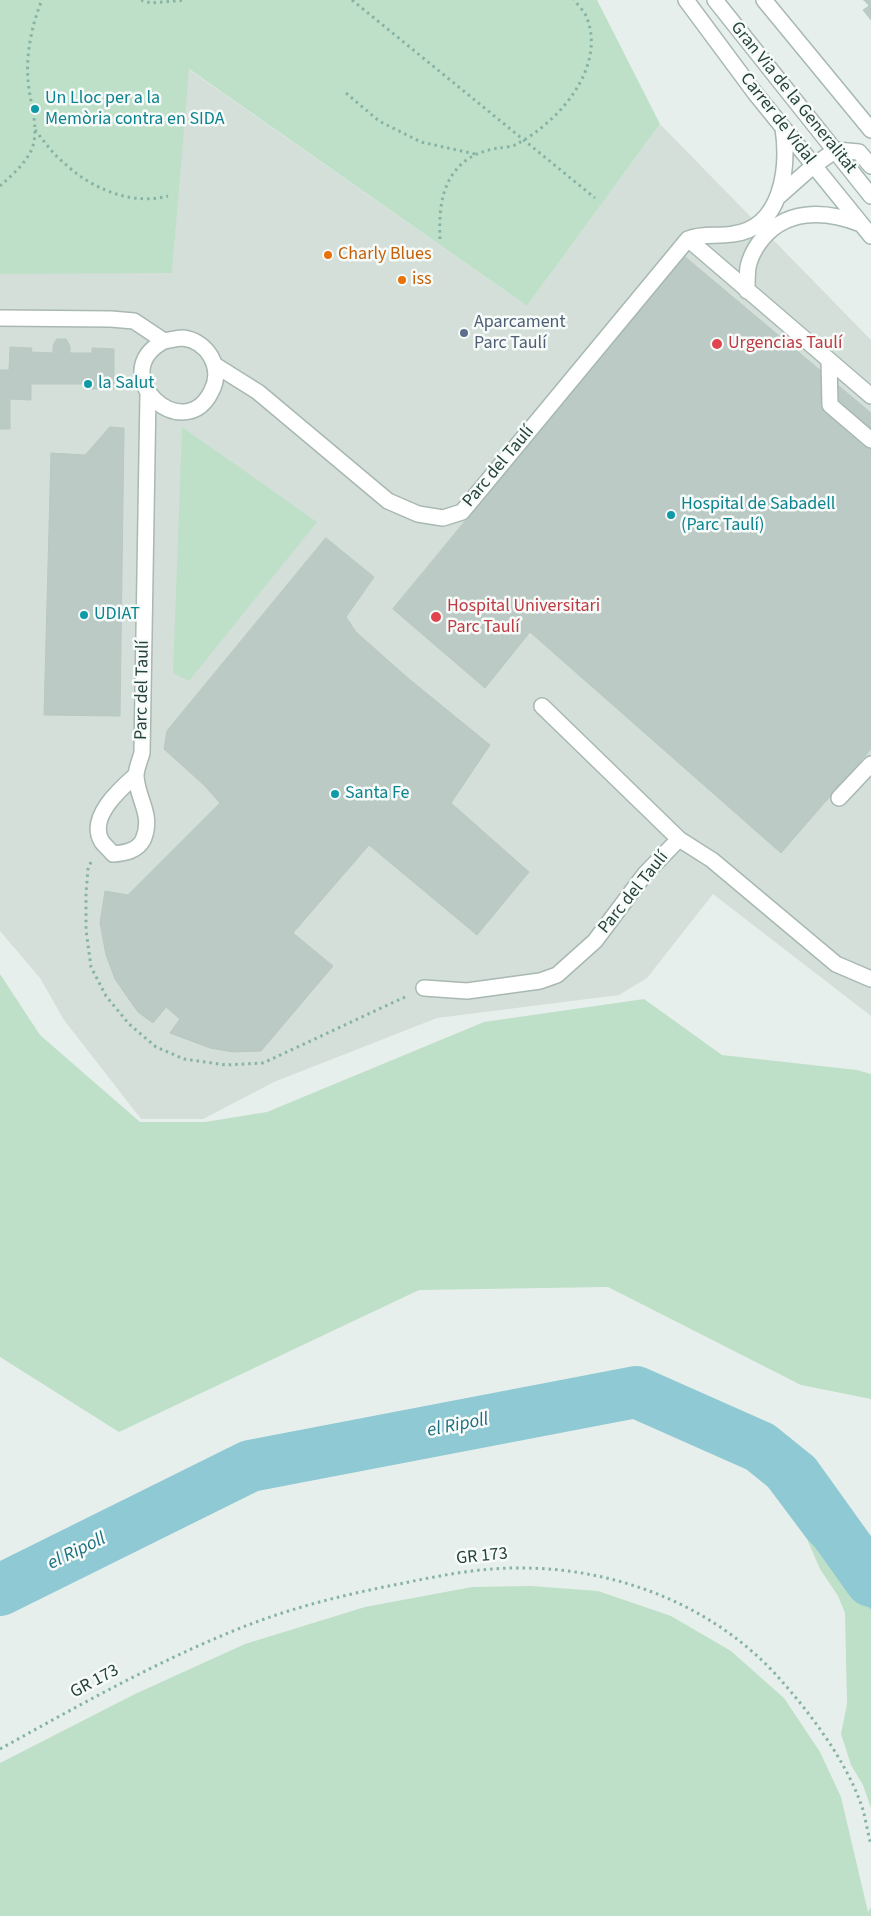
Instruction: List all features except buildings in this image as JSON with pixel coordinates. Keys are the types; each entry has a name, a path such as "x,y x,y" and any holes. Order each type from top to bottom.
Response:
{"street":[{"name":"Carrer de Vidal","path":"686,0 701,23 813,166 868,230"},
{"name":"Gran Via de la Generalitat","path":"715,0 871,196"},
{"path":"764,0 871,130"},
{"path":"778,197 786,160 783,128"},
{"path":"871,166 859,152 836,150 813,166 778,197 759,224 733,234 698,235 688,239 871,396"},
{"path":"747,291 748,266 754,251 765,235 776,225 798,215 821,214 868,230"},
{"name":"Parc del Taulí","path":"136,776 142,753 148,394 142,376 145,359 151,350 164,341 182,338 195,341 208,351 215,365 258,392 388,501 418,514 443,518 462,512 688,239"},
{"path":"0,318 134,321 164,341"},
{"path":"829,360 830,405 871,440"},
{"path":"148,394 156,403 167,410 180,412 194,408 210,395 215,384 215,365"},
{"path":"542,706 679,839"},
{"path":"839,798 871,764"},
{"path":"136,776 148,816 147,831 140,844 127,853 113,854 102,842 99,833 100,819 116,793 136,776"},
{"name":"Parc del Taulí","path":"424,988 467,990 540,981 557,975 569,967 595,941 645,874 679,839 712,860 836,964 871,979"}],"path":[{"path":"0,186 17,170 31,151 35,130 28,79 29,44 42,0"},
{"path":"141,0 151,3 186,0"},
{"path":"352,0 596,198"},
{"path":"440,239 439,220 444,192 456,170 476,154 489,149 516,145 554,118 581,84 592,52 587,18 574,0"},
{"path":"346,93 378,121 421,142 476,154"},
{"path":"35,130 63,163 95,185 124,197 154,199 168,196"},
{"path":"102,842 88,869 86,930 91,967 106,996 129,1024 156,1047 184,1059 226,1065 263,1063 424,988"},
{"name":"GR 173","path":"0,1750 104,1692 176,1656 233,1631 293,1609 364,1591 458,1572 515,1568 562,1570 602,1577 648,1590 685,1605 731,1632 763,1660 820,1729 843,1766 862,1808 871,1845"}],"shaded area":[{"name":"Hospital Universitari Parc Taulí","path":"188,69 527,306 660,124 871,340 871,1016 713,894 647,978 619,995 437,1018 274,1082 203,1119 141,1119 64,1020 40,978 0,931 0,273 172,273"}],"green space":[{"path":"0,0 597,0 660,124 527,306 189,69 172,273 0,274"},
{"path":"182,427 317,522 189,681 173,673"},
{"path":"0,974 40,1035 140,1122 205,1122 267,1112 484,1022 644,999 722,1055 857,1070 871,1074 871,1399 801,1385 608,1287 419,1290 119,1432 0,1357"},
{"path":"807,1539 871,1568 871,1808 863,1785 851,1765 841,1734 847,1704 845,1613 838,1596 820,1569"},
{"path":"531,1586 598,1591 671,1616 731,1651 784,1698 820,1752 841,1797 868,1912 871,1907 871,1916 0,1916 0,1763 135,1694 245,1644 365,1607 472,1587"}],"water":[{"path":"716,1429 769,1446 818,1479 871,1550 871,1610 849,1581 807,1539 742,1452"}],"waterway":[{"name":"el Ripoll","path":"0,1590 250,1466 636,1392 760,1447 796,1476 871,1581"}],"place":[{"name":"Un Lloc per a la Memòria contra en SIDA","path":"35,109"},
{"name":"Charly Blues","path":"328,255"},
{"name":"iss","path":"402,280"},
{"name":"Aparcament Parc Taulí","path":"464,333"},
{"name":"Urgencias Taulí","path":"717,344"},
{"name":"la Salut","path":"88,384"},
{"name":"Hospital de Sabadell (Parc Taulí)","path":"671,515"},
{"name":"UDIAT","path":"84,615"},
{"name":"Hospital Universitari Parc Taulí","path":"436,617"},
{"name":"Santa Fe","path":"335,794"}]}
